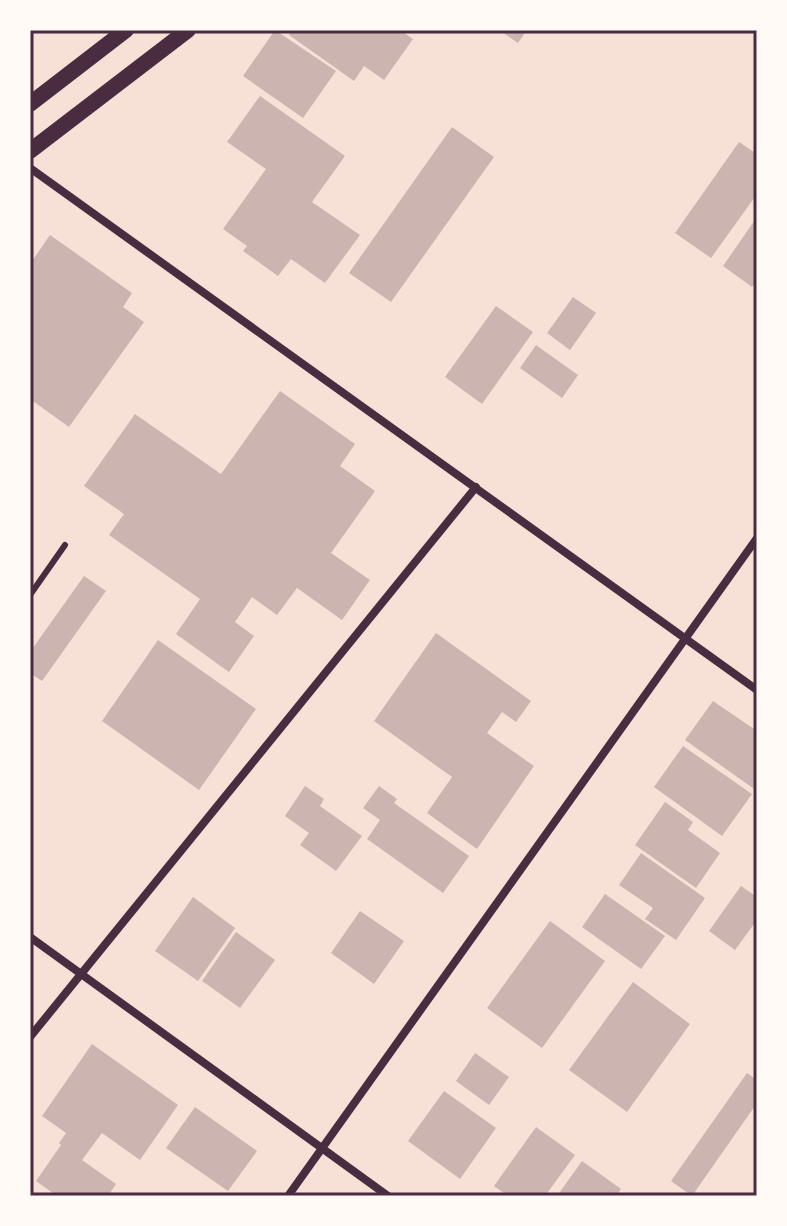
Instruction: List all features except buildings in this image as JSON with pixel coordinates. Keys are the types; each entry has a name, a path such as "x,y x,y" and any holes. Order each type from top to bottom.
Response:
{"main road":[{"path":"30,104 126,30"},
{"path":"30,151 188,30"}],"street":[{"path":"30,168 757,690"},
{"path":"30,1037 476,487"},
{"path":"288,1196 757,538"},
{"path":"30,937 388,1196"}],"lane":[{"path":"30,595 65,545"}]}
